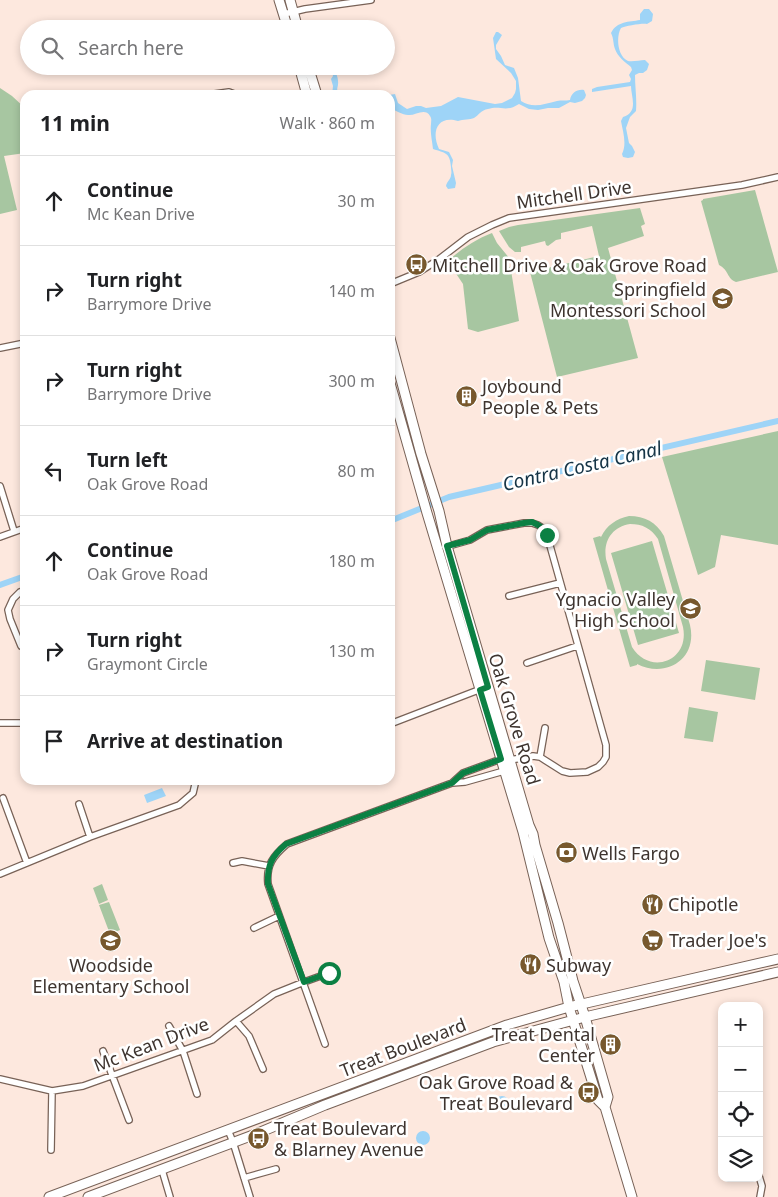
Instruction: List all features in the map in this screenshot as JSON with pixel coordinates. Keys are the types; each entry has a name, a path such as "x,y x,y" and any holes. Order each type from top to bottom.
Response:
{"main road":[{"path":"279,0 286,20"},
{"path":"290,0 296,20"},
{"path":"301,75 306,90"},
{"path":"311,75 315,90"},
{"name":"Oak Grove Road","path":"395,356 438,508 443,548"},
{"name":"Oak Grove Road","path":"395,400 427,513 443,548 505,760 533,834 573,981 608,1097 605,1107"},
{"path":"412,459 420,463 426,486 431,488"},
{"name":"Oak Grove Road","path":"505,760 504,771 524,832 549,938 564,982 569,1007 598,1100 605,1107 632,1197"},
{"name":"Treat Boulevard","path":"49,1197 507,1025 569,1007 778,959"},
{"name":"Treat Boulevard","path":"88,1197 493,1042 585,1017 778,972"}],"street":[{"path":"284,14 371,0"},
{"name":"Mitchell Drive","path":"395,282 419,272 468,237 509,218 742,186 778,177"},
{"path":"0,348 20,343"},
{"path":"0,486 14,532"},
{"path":"443,548 470,540 487,530 524,523 532,522 544,529 606,744 606,757 603,762 598,767 587,772 570,773 562,771 540,757 533,756 505,760 463,773 452,783"},
{"path":"0,537 20,530"},
{"path":"509,596 560,583"},
{"path":"20,592 13,599 8,610 20,644"},
{"path":"527,663 577,646"},
{"path":"395,722 484,688"},
{"path":"0,723 20,723"},
{"path":"540,757 545,728"},
{"path":"325,1044 268,884 267,874 269,866 276,853 286,844 452,783 465,782 504,771"},
{"path":"0,874 90,837 179,805 193,793 195,785"},
{"path":"2,798 27,863"},
{"path":"79,804 90,837"},
{"path":"233,863 242,861 269,866"},
{"path":"254,928 279,916"},
{"name":"Mc Kean Drive","path":"0,1079 52,1091 83,1086 212,1040 274,994 329,973"},
{"path":"236,1021 249,1036 263,1069"},
{"path":"169,1026 183,1051 197,1094"},
{"path":"103,1051 129,1120"},
{"path":"51,1150 52,1091"},
{"path":"228,1130 250,1197"},
{"path":"244,1178 276,1169"},
{"path":"162,1170 170,1197"},
{"path":"760,1197 761,1182"}],"green space":[{"path":"0,88 20,103 20,154 4,156 17,210 0,214"},
{"path":"755,190 778,272 736,282 719,265 701,201 703,199"},
{"path":"640,208 645,224 641,226 644,236 608,248 638,358 557,377 530,272 599,256 592,226 561,233 561,239 548,246 545,241 521,247 521,252 515,252 509,247 499,231 518,225"},
{"path":"492,233 497,243 510,259 506,261 511,270 519,321 478,332 468,329 463,284 449,263 450,259 465,248"},
{"path":"778,431 778,545 721,535 715,567 698,575 662,457"},
{"path":"635,516 645,519 654,524 664,536 690,625 691,637 689,648 684,656 677,663 669,667 659,669 648,668 637,664 630,667 593,538 601,537 609,526 624,517","holes":["634,524 649,529 658,539 683,627 684,639 681,649 667,661 649,661 640,656 632,647 606,559 606,546 610,536 618,528"]},
{"path":"652,541 679,633 638,645 611,553"},
{"path":"706,660 760,668 755,700 701,691"},
{"path":"689,707 718,712 713,742 684,738"},
{"path":"102,884 108,900 99,904 93,888"},
{"path":"109,902 120,930 110,934 99,905"}],"water":[{"path":"644,9 649,9 653,14 652,21 647,24 621,28 618,36 618,46 624,58 628,61 645,60 649,64 647,70 635,75 636,111 630,117 626,128 629,143 635,152 633,157 628,158 623,157 622,154 624,134 621,121 633,108 631,86 592,92 592,89 630,82 631,67 616,52 611,33 620,24 640,20 640,14"},
{"path":"496,32 502,35 496,45 496,49 505,65 514,68 518,78 521,101 530,105 539,105 570,100 573,93 579,90 584,90 586,95 582,101 570,102 559,108 538,110 529,109 519,104 510,108 492,108 482,111 472,119 445,120 438,126 436,137 439,149 449,152 453,160 452,166 456,183 455,188 448,189 446,186 451,176 450,162 446,154 433,149 430,116 425,112 406,115 395,110 395,94 398,103 407,109 416,106 426,108 441,106 458,97 495,104 512,98 516,89 516,81 511,73 496,59 493,38"},
{"path":"336,75 338,80 337,90 333,90 331,79"},
{"path":"162,788 166,796 147,803 144,795"},
{"path":"499,1096 505,1096 509,1103 505,1110 499,1110 495,1106 495,1100"},
{"path":"420,1131 426,1131 430,1138 426,1145 420,1145 416,1141 416,1135"}],"waterway":[{"name":"Contra Costa Canal","path":"395,519 449,497 778,421"},
{"name":"Contra Costa Canal","path":"0,585 20,578"}],"place":[{"name":"Mitchell Drive & Oak Grove Road","path":"416,265"},
{"name":"Springfield Montessori School","path":"722,299"},
{"name":"Joybound People & Pets","path":"466,396"},
{"name":"Ygnacio Valley High School","path":"691,609"},
{"name":"Wells Fargo","path":"566,853"},
{"name":"Chipotle","path":"652,904"},
{"name":"Woodside Elementary School","path":"111,940"},
{"name":"Trader Joe's","path":"653,940"},
{"name":"Subway","path":"530,965"},
{"name":"Treat Dental Center","path":"611,1044"},
{"name":"Oak Grove Road & Treat Boulevard","path":"589,1092"},
{"name":"Treat Boulevard & Blarney Avenue","path":"258,1138"}],"route":[{"path":"329,973 304,982 268,884 267,874 269,866 276,853 286,844 452,783 463,773 501,759 480,690 488,687 447,546 470,540 487,530 532,522 544,529 547,535"}]}
